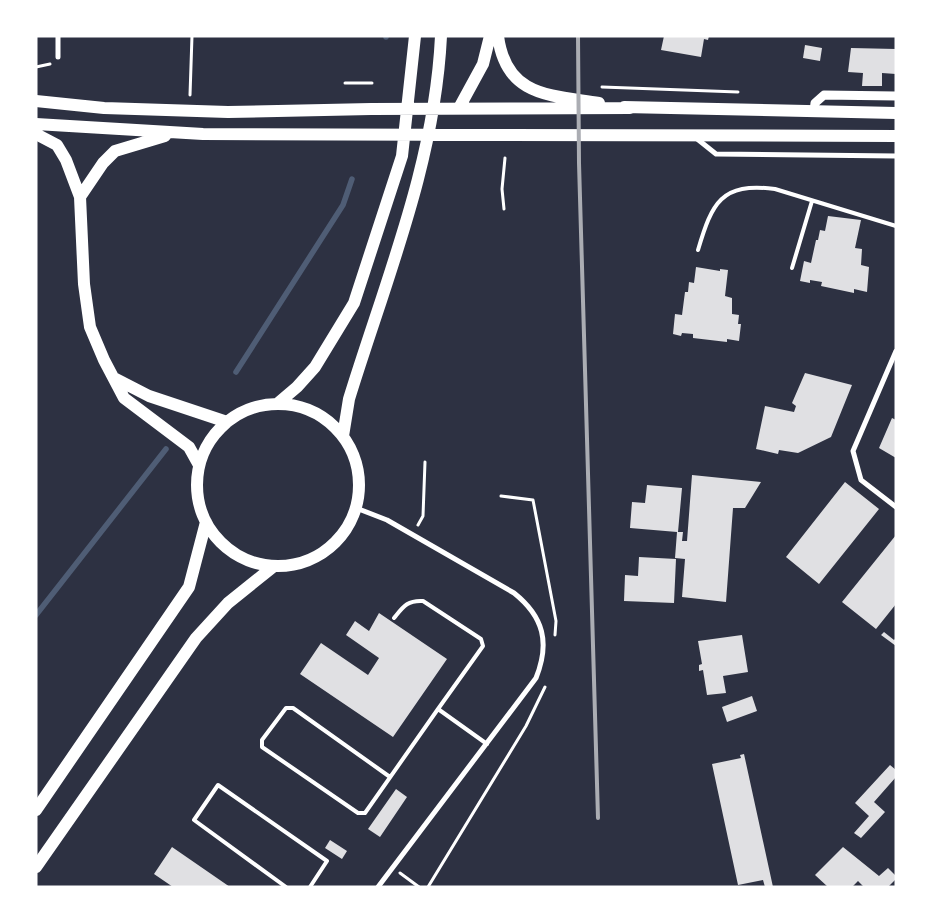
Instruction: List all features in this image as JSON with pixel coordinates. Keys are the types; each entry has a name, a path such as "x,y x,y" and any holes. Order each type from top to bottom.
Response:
{"main road":[{"path":"277,404 297,387 311,371 354,303 402,156 415,36"},
{"path":"343,436 349,399 424,163 439,78 441,36"},
{"path":"459,108 483,64 490,36"},
{"path":"498,36 500,52 515,78 551,103"},
{"path":"36,101 104,108 228,112 459,108 551,103 630,108 896,113"},
{"path":"36,124 176,133 896,136"},
{"path":"80,197 103,163 115,151 176,133"},
{"path":"36,134 57,145 66,160 80,197 84,284 90,328 114,378 124,398 189,447 199,465"},
{"path":"114,378 158,400 227,422"},
{"path":"277,404 295,406 313,412 330,423 343,436 352,453 358,471 359,489 356,508 347,527 335,543 318,556 299,563 274,566 258,564 237,555 219,541 206,522 199,504 197,485 199,465 209,441 227,422 242,412 277,404"},
{"path":"36,810 189,587 206,522"},
{"path":"36,867 196,638 228,603 274,566"}],"street":[{"path":"58,36 58,56"},
{"path":"814,112 815,103 824,95 896,96"},
{"path":"694,136 716,154 896,156"},
{"path":"896,351 853,451 861,480 896,507"},
{"path":"356,508 387,520 514,593 533,609 538,619 543,647 536,678 378,887"}],"lane":[{"path":"698,250 708,218 717,202 739,189 758,187 775,189 896,226"},
{"path":"792,268 812,200"},
{"path":"390,777 293,708 286,708 262,740 262,747 358,814 365,813 483,646 482,639 423,601 413,600 406,604 394,618"},
{"path":"438,709 487,744"},
{"path":"286,887 194,820 218,785 327,861 310,887"}],"path":[{"path":"192,36 189,95 199,95"},
{"path":"345,83 372,83"},
{"path":"610,87 744,92"},
{"path":"504,209 502,189 505,158"},
{"path":"417,528 423,516 425,462"},
{"path":"501,496 533,500 556,621 554,640"},
{"path":"428,887 526,726 547,684"},
{"path":"400,872 419,887"}],"building":[{"path":"664,36 709,36 708,40 704,39 701,57 661,50"},
{"path":"805,45 822,48 820,61 803,58"},
{"path":"851,48 896,49 896,74 882,73 882,86 862,86 863,73 848,72"},
{"path":"828,216 861,220 855,248 862,249 861,265 869,267 867,292 854,289 854,293 821,286 822,282 810,280 810,283 800,281 804,261 811,263 816,240 818,240 820,230 825,231"},
{"path":"696,267 720,271 720,269 728,270 725,296 732,298 732,314 739,315 738,324 741,324 739,341 727,339 727,342 693,338 693,334 682,333 681,336 673,334 675,314 682,315 685,292 688,292 689,282 694,283"},
{"path":"805,373 852,385 831,437 798,453 779,450 778,454 756,449 765,406 794,412 796,406 792,403"},
{"path":"892,418 896,420 896,458 879,448"},
{"path":"692,475 761,482 745,508 733,508 726,602 682,597 685,559 675,558 677,532 630,528 632,502 645,503 647,485 682,488 678,532 683,532 682,541 687,541"},
{"path":"845,482 879,509 819,584 786,557"},
{"path":"896,535 896,604 876,629 842,602"},
{"path":"639,557 676,559 674,603 624,601 625,575 638,576"},
{"path":"379,613 447,659 393,737 300,674 321,643 368,675 379,658 346,635 355,621 369,631"},
{"path":"884,632 894,640 896,638 896,646 881,635"},
{"path":"742,635 748,672 723,676 726,693 707,695 703,670 699,671 699,665 702,664 698,641"},
{"path":"752,696 757,711 727,722 722,707"},
{"path":"744,754 773,887 765,887 763,880 738,885 712,764 741,758 740,755"},
{"path":"890,765 896,770 896,777 874,802 885,812 861,838 854,833 869,816 855,803"},
{"path":"396,789 407,797 380,837 368,829"},
{"path":"330,840 347,851 342,859 325,848"},
{"path":"172,847 230,887 173,887 154,874"},
{"path":"843,847 879,876 888,868 896,876 896,879 888,887 864,887 858,881 852,887 828,887 815,875"}],"waterway":[{"path":"236,372 343,205 352,179"},
{"path":"36,615 166,449"}],"railway":[{"path":"578,36 579,163 598,818"}]}
